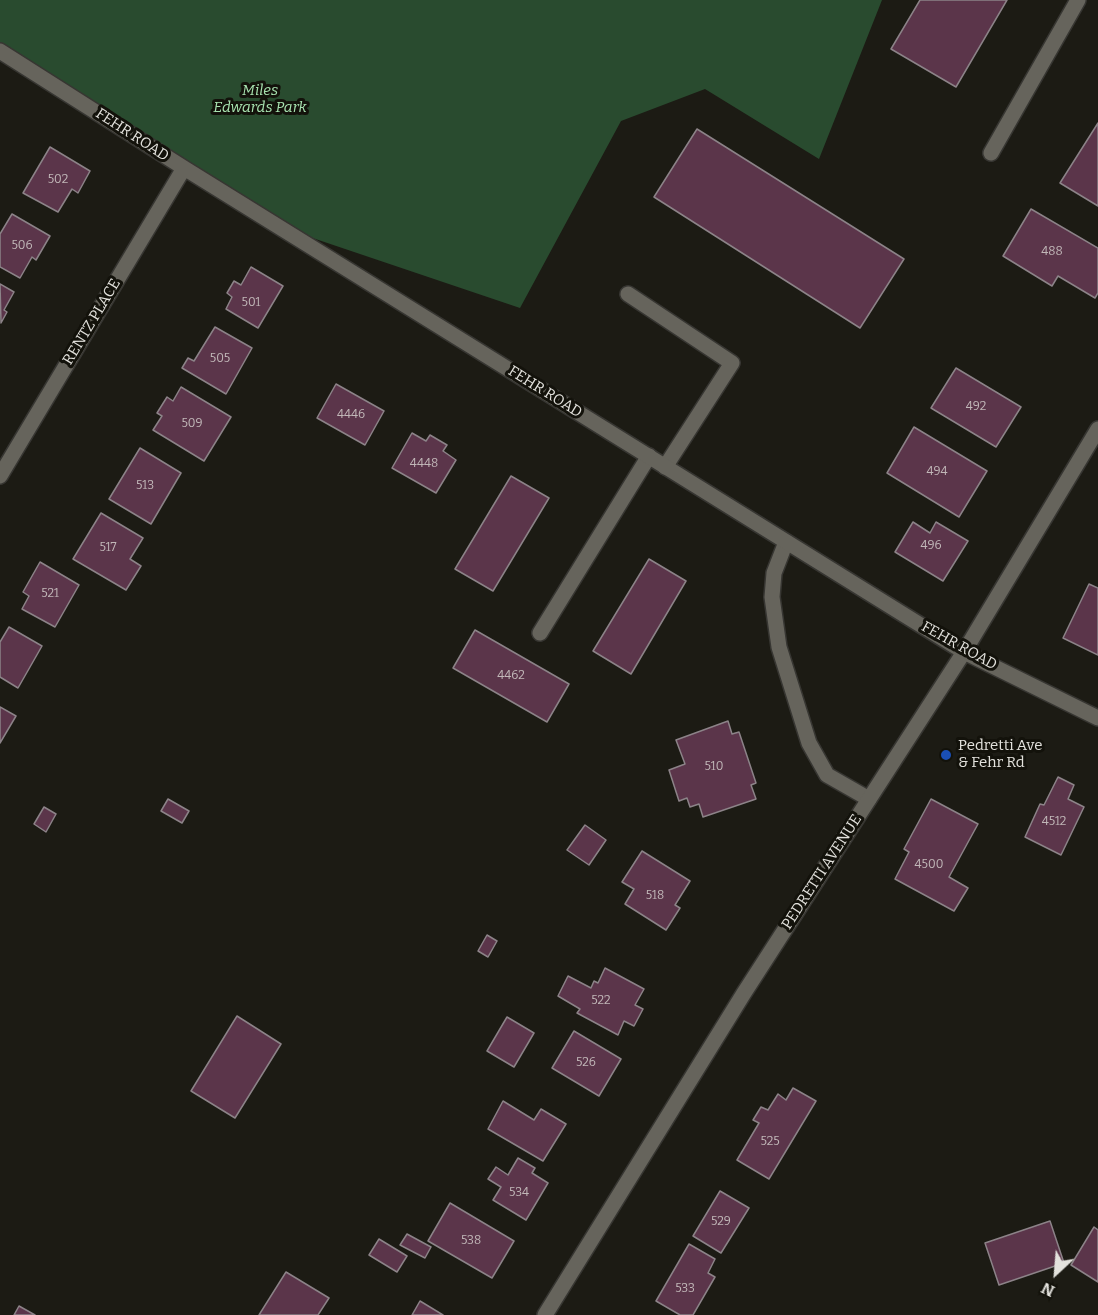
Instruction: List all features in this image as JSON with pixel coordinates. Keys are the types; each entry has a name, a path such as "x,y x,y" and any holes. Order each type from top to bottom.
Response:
{"street":[{"path":"991,153 1078,0"},
{"name":"FEHR ROAD","path":"0,51 184,168 964,652 1098,718"},
{"name":"RENTZ PLACE","path":"0,476 184,168"},
{"path":"628,294 732,363 665,467"},
{"name":"PEDRETTI AVENUE","path":"545,1315 744,993 964,652 1098,429"},
{"path":"540,633 648,456"},
{"path":"786,542 774,573 772,597 779,647 809,743 827,775 869,799"}],"green space":[{"name":"Miles Edwards Park","path":"0,0 882,0 819,159 705,89 621,121 520,308 277,226 0,51"}],"building":[{"path":"920,0 1007,0 956,87 891,49"},
{"path":"1098,123 1098,206 1060,183"},
{"path":"697,129 904,259 860,328 654,197"},
{"path":"50,147 90,171 78,193 72,189 58,212 23,193"},
{"path":"1031,209 1098,248 1098,293 1095,298 1058,276 1052,286 1003,256"},
{"path":"12,214 50,236 36,260 32,257 20,278 0,267 0,234"},
{"path":"251,267 283,286 258,328 226,309 232,297 227,293 234,281 241,285"},
{"path":"0,284 14,292 4,310 7,312 1,323"},
{"path":"215,327 252,348 226,394 182,368 188,358 194,361"},
{"path":"956,368 1021,407 996,447 931,408"},
{"path":"336,384 384,411 365,445 317,418"},
{"path":"181,387 231,417 204,461 153,430 162,416 157,413 167,397 173,401"},
{"path":"914,427 987,471 959,517 887,473"},
{"path":"412,433 426,441 430,435 447,445 443,451 456,460 436,493 392,468"},
{"path":"140,448 181,473 151,524 109,499"},
{"path":"511,476 549,498 493,591 455,569"},
{"path":"101,513 143,538 130,559 141,566 126,590 73,559"},
{"path":"913,522 930,533 936,522 968,541 943,581 895,552"},
{"path":"649,559 686,581 631,674 593,651"},
{"path":"40,562 79,585 55,627 22,609 29,596 23,592"},
{"path":"1089,584 1098,588 1098,655 1063,638"},
{"path":"9,627 42,646 18,688 0,677 0,642"},
{"path":"475,630 569,684 547,722 453,668"},
{"path":"0,707 16,716 0,743"},
{"path":"728,721 732,734 739,732 756,783 751,785 756,799 703,817 699,804 690,807 687,798 679,801 669,770 685,764 676,740"},
{"path":"1058,777 1074,785 1068,799 1084,807 1061,855 1025,837 1040,804 1044,805"},
{"path":"168,799 189,811 182,823 161,811"},
{"path":"931,799 978,824 949,877 968,888 954,911 895,879 909,852 904,849"},
{"path":"44,807 56,814 46,832 34,824"},
{"path":"585,825 606,840 589,865 567,850"},
{"path":"642,851 690,881 675,905 680,908 666,930 625,904 634,889 622,882"},
{"path":"487,935 497,941 488,957 478,951"},
{"path":"605,968 644,989 635,1005 643,1009 634,1026 624,1021 618,1035 577,1013 580,1009 558,996 568,976 591,988 594,981 598,983"},
{"path":"237,1016 281,1044 235,1118 191,1091"},
{"path":"507,1017 534,1033 514,1067 487,1051"},
{"path":"574,1031 621,1059 599,1096 552,1068"},
{"path":"793,1088 816,1101 769,1179 737,1160 759,1123 753,1120 761,1107 768,1110 778,1094 786,1100"},
{"path":"503,1101 534,1120 541,1109 566,1124 543,1161 488,1129"},
{"path":"518,1158 535,1168 532,1173 548,1183 526,1220 493,1200 501,1187 488,1179 496,1167 508,1175"},
{"path":"720,1191 749,1208 721,1253 693,1236"},
{"path":"450,1203 514,1241 492,1278 428,1241"},
{"path":"1050,1221 1064,1263 999,1285 985,1243"},
{"path":"1094,1227 1098,1230 1098,1282 1071,1265"},
{"path":"407,1234 431,1247 425,1258 400,1245"},
{"path":"379,1239 407,1256 397,1272 369,1255"},
{"path":"689,1244 715,1259 708,1273 715,1277 693,1315 680,1315 656,1301"},
{"path":"286,1272 329,1298 318,1315 259,1315"},
{"path":"420,1301 443,1315 412,1315"},
{"path":"19,1306 35,1315 14,1315"}],"place":[{"name":"Pedretti Ave & Fehr Rd","path":"946,755"}]}
